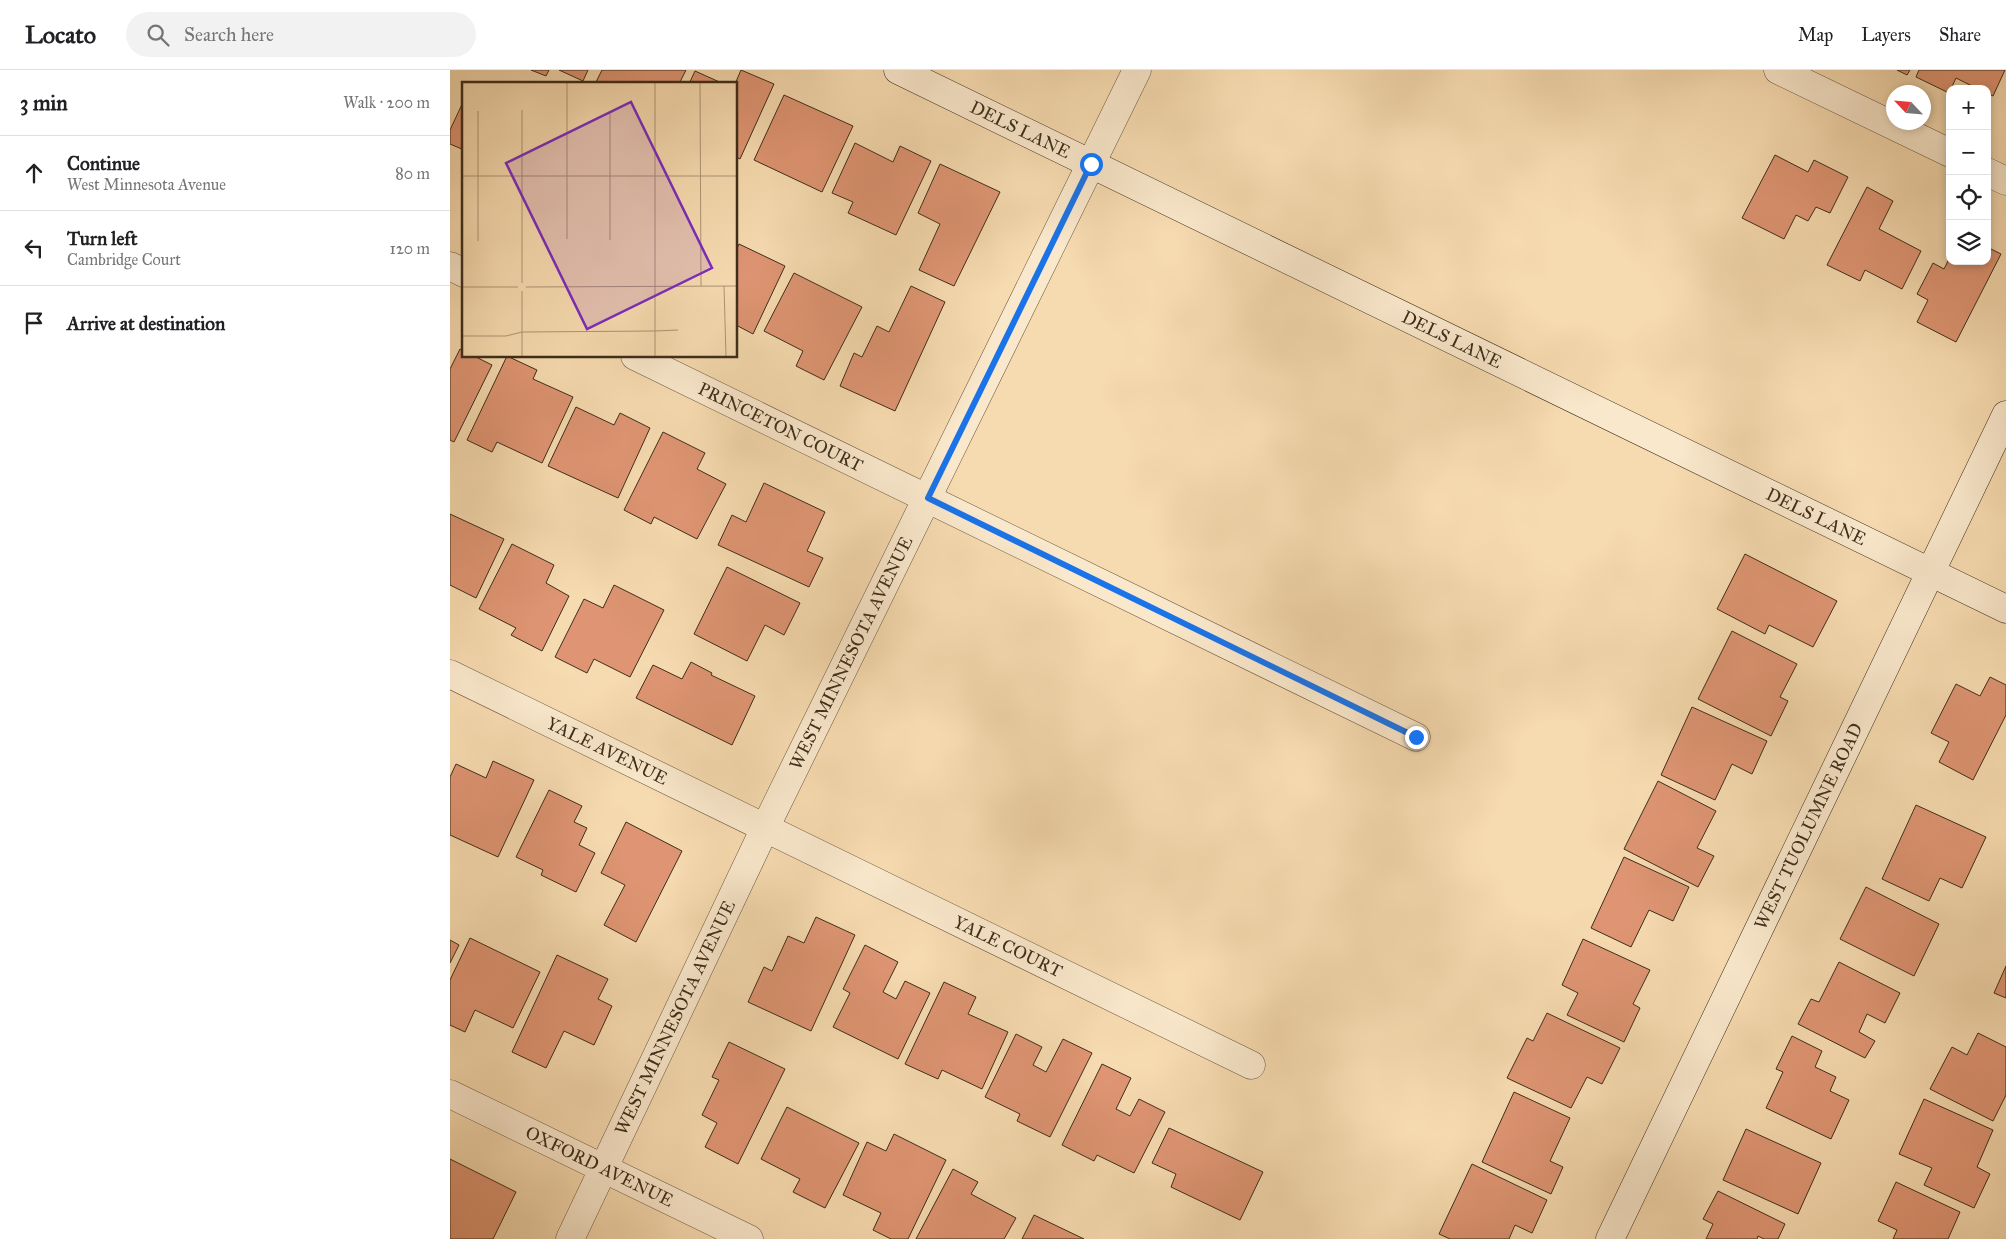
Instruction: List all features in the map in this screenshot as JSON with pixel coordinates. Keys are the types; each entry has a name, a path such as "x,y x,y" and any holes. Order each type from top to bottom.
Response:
{"street":[{"name":"DELS LANE","path":"898,70 2006,609"},
{"name":"WEST MINNESOTA AVENUE","path":"570,1239 765,828 1137,70"},
{"path":"1778,70 1946,151"},
{"path":"1991,174 2006,181"},
{"path":"450,266 462,272"},
{"name":"PRINCETON COURT","path":"639,358 1416,737"},
{"name":"WEST TUOLUMNE ROAD","path":"1610,1239 2006,415"},
{"name":"YALE AVENUE","path":"450,674 765,828"},
{"name":"YALE COURT","path":"765,828 1251,1066"},
{"name":"OXFORD AVENUE","path":"450,1094 749,1239"}],"building":[{"path":"531,70 549,70 546,76"},
{"path":"559,70 588,70 583,81"},
{"path":"602,70 686,70 680,82 596,82"},
{"path":"741,70 774,84 740,159 738,158 738,82 736,82"},
{"path":"1897,70 1910,70 1907,75"},
{"path":"1919,70 2005,70 1993,96 1991,95 1991,85 1970,85 1956,78 1953,85 1946,85 1946,92 1916,77"},
{"path":"695,71 720,82 690,82"},
{"path":"784,95 853,126 822,192 754,160"},
{"path":"462,104 462,149 450,144 450,130"},
{"path":"855,143 893,162 900,146 931,161 896,235 848,213 853,202 832,193"},
{"path":"1775,155 1808,172 1814,160 1848,177 1830,213 1816,207 1808,221 1796,215 1784,239 1742,218"},
{"path":"940,164 1000,192 954,286 919,270 940,224 918,213"},
{"path":"1867,187 1893,201 1879,229 1921,251 1902,289 1865,270 1860,281 1827,265"},
{"path":"739,244 785,266 753,334 738,326"},
{"path":"1991,249 2001,254 1956,342 1917,322 1928,300 1917,294 1933,263 1944,269 1946,265 1991,265"},
{"path":"794,273 862,307 824,380 796,366 803,351 764,331"},
{"path":"911,286 945,302 895,411 840,386 854,353 862,357 877,326 889,332"},
{"path":"460,349 462,350 462,358 478,358 492,365 454,442 450,440 450,369"},
{"path":"506,358 511,358 537,370 533,379 573,397 542,463 497,442 492,452 467,440"},
{"path":"576,407 614,425 620,413 650,428 618,498 548,466"},
{"path":"663,432 705,453 697,469 726,484 697,539 654,517 651,524 624,510"},
{"path":"764,483 825,512 807,551 823,558 809,587 718,545 732,515 746,522"},
{"path":"450,514 504,539 476,598 450,585"},
{"path":"512,544 554,565 546,583 569,596 542,651 511,635 516,628 479,609"},
{"path":"1745,554 1837,601 1813,647 1769,625 1765,634 1717,609"},
{"path":"727,567 800,603 784,635 765,625 747,661 694,634"},
{"path":"614,585 664,610 630,677 594,659 587,673 555,657 584,599 603,608"},
{"path":"1732,631 1797,664 1780,697 1788,701 1771,736 1698,699"},
{"path":"691,662 712,673 711,675 755,696 732,745 636,698 653,665 682,679"},
{"path":"1990,677 2006,685 2006,715 1973,780 1939,762 1949,742 1931,733 1956,684 1980,696"},
{"path":"1692,707 1767,741 1752,774 1732,764 1715,800 1661,775"},
{"path":"493,761 534,780 498,857 450,835 450,777 456,764 486,778"},
{"path":"1658,781 1716,811 1697,848 1714,856 1698,887 1624,849"},
{"path":"549,790 582,806 574,822 587,828 579,845 595,853 576,892 541,875 543,870 516,857"},
{"path":"1916,805 1986,837 1962,888 1940,878 1929,901 1882,879"},
{"path":"626,822 682,851 636,942 604,925 625,885 601,873"},
{"path":"1624,857 1689,887 1673,921 1649,910 1631,947 1591,928"},
{"path":"1866,887 1939,924 1914,976 1840,939"},
{"path":"816,917 855,935 811,1031 748,1002 764,967 772,971 788,936 804,943"},
{"path":"470,938 540,972 513,1028 475,1010 465,1032 450,1025 450,980"},
{"path":"1583,939 1650,970 1633,1004 1640,1008 1624,1042 1567,1015 1578,993 1562,985"},
{"path":"450,940 459,945 450,963"},
{"path":"865,945 898,962 883,992 896,999 905,981 930,993 898,1059 833,1027 850,993 843,989"},
{"path":"557,955 608,979 598,999 612,1006 594,1045 564,1031 546,1068 512,1052"},
{"path":"1839,962 1900,993 1885,1023 1867,1014 1859,1032 1875,1041 1865,1058 1798,1024 1811,999 1819,1002"},
{"path":"2006,966 2006,998 1994,993"},
{"path":"944,982 976,997 968,1014 1008,1032 982,1089 942,1070 938,1079 905,1064"},
{"path":"1547,1013 1620,1048 1602,1084 1587,1077 1571,1108 1507,1078 1527,1038 1533,1041"},
{"path":"1978,1033 2006,1047 2006,1095 1993,1121 1930,1089 1952,1047 1967,1055"},
{"path":"1016,1034 1042,1047 1033,1065 1046,1072 1063,1039 1092,1053 1050,1137 1017,1121 1020,1114 985,1097"},
{"path":"1792,1036 1822,1051 1815,1067 1836,1077 1830,1091 1849,1100 1831,1139 1766,1108 1783,1072 1776,1069"},
{"path":"729,1042 785,1069 738,1164 705,1147 717,1123 702,1115 719,1080 712,1077"},
{"path":"1102,1064 1131,1078 1116,1109 1130,1116 1139,1099 1165,1112 1134,1173 1097,1155 1094,1161 1062,1145"},
{"path":"1514,1092 1570,1118 1550,1161 1563,1167 1551,1194 1482,1162"},
{"path":"1924,1099 1993,1130 1977,1167 1990,1174 1974,1208 1924,1185 1932,1168 1899,1154"},
{"path":"787,1107 859,1143 825,1208 793,1192 800,1179 761,1159"},
{"path":"1169,1128 1263,1172 1240,1220 1171,1187 1176,1174 1152,1163"},
{"path":"1746,1129 1821,1163 1798,1214 1723,1180"},
{"path":"894,1134 946,1160 908,1239 891,1239 873,1230 881,1213 843,1195 867,1142 886,1151"},
{"path":"450,1159 516,1192 493,1239 450,1239"},
{"path":"1472,1164 1547,1200 1532,1233 1515,1225 1509,1239 1450,1239 1439,1234"},
{"path":"953,1169 978,1182 971,1194 1016,1218 1004,1239 916,1239"},
{"path":"1896,1182 1960,1212 1948,1239 1893,1239 1897,1230 1878,1221"},
{"path":"1718,1191 1785,1224 1778,1239 1764,1239 1758,1236 1757,1239 1706,1239 1713,1224 1703,1219"},
{"path":"1034,1215 1084,1239 1022,1239"}],"route":[{"path":"1091,164 928,498 1416,737"}]}
